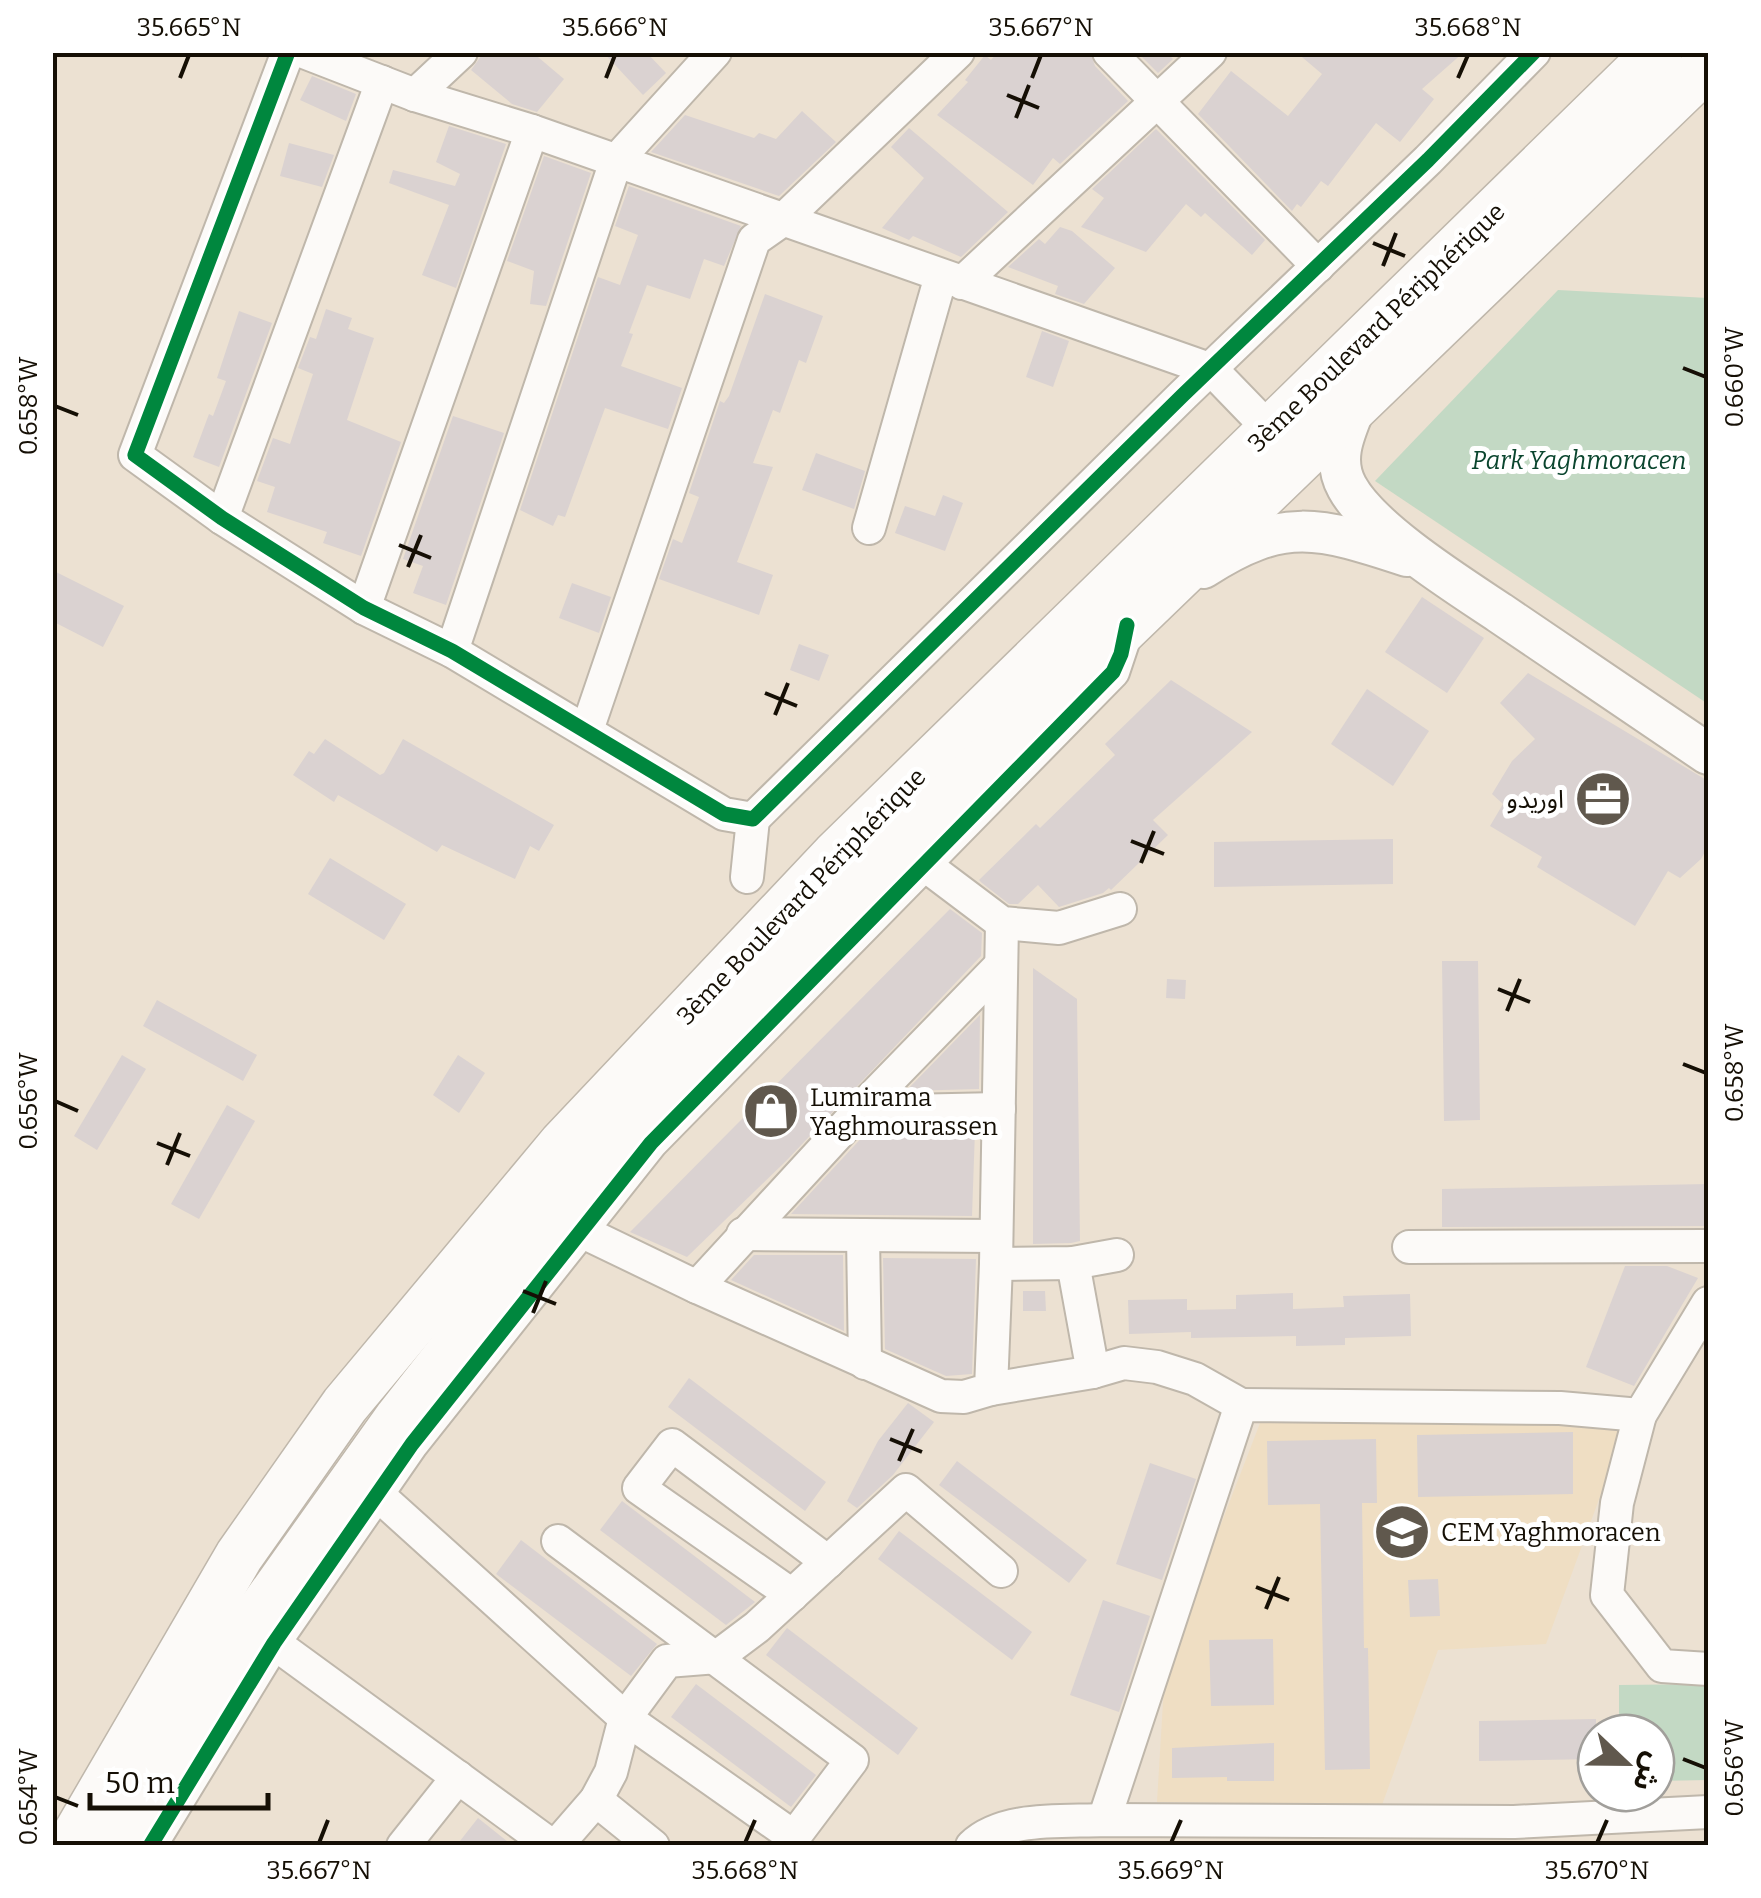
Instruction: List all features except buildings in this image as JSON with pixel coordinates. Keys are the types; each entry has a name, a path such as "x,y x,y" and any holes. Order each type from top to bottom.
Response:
{"highway":[{"name":"3ème Boulevard Périphérique","path":"70,1846 239,1556 345,1405 563,1144 836,856 1658,52"},
{"name":"3ème Boulevard Périphérique","path":"121,1846 273,1594 399,1418 613,1146 922,823 1708,65"}],"main road":[{"path":"1355,407 1341,442 1340,466 1346,486 1369,514 1425,562 1708,754"},
{"path":"1127,625 1236,547 1280,531 1327,533 1425,562"}],"street":[{"path":"288,52 134,455 222,518 364,608 452,651 724,814 753,819"},
{"path":"304,52 415,95 532,131 1212,370 1270,430"},
{"path":"415,95 460,52"},
{"path":"452,651 616,160 715,52"},
{"path":"587,730 754,240 784,219 958,52"},
{"path":"1109,52 1318,266"},
{"path":"869,528 952,279 1158,102 1210,52"},
{"path":"747,877 753,819 1318,266 1528,54"},
{"path":"222,518 382,82"},
{"path":"364,608 532,131"},
{"path":"150,1846 274,1644 412,1444 582,1230 651,1144 1113,672 1122,654 1127,625"},
{"path":"926,865 1002,923 1059,928 1120,908"},
{"path":"991,1389 1002,923"},
{"path":"697,1287 858,1112 1001,965"},
{"path":"858,1112 999,1109"},
{"path":"582,1230 697,1287 940,1396 964,1397 1124,1363 1156,1367 1194,1380 1241,1404 1560,1408 1640,1415"},
{"path":"743,1234 863,1235 1074,1263 1116,1255"},
{"path":"863,1235 865,1363"},
{"path":"1410,1247 1708,1246"},
{"path":"1074,1263 1093,1372"},
{"path":"1708,1303 1640,1415 1617,1503 1607,1595 1662,1666 1708,1669"},
{"path":"1104,1820 1241,1404"},
{"path":"792,1594 640,1488 672,1446 828,1562"},
{"path":"274,1644 554,1846 596,1800 612,1772 625,1718 667,1660 717,1657 757,1628 906,1490 1000,1570"},
{"path":"378,1494 625,1718 794,1837 852,1760 558,1541"},
{"path":"403,1846 458,1776"},
{"path":"596,1800 653,1846"},
{"path":"972,1846 985,1833 1039,1823 1104,1820 1514,1834 1708,1812"}],"shaded area":[{"name":"CEM Yaghmoracen","path":"1262,1418 1628,1420 1546,1644 1438,1650 1382,1805 1157,1802 1165,1669"}],"green space":[{"name":"Park Yaghmoracen","path":"1558,290 1708,298 1708,704 1375,481"},
{"path":"1708,1684 1708,1780 1676,1781 1676,1713 1619,1713 1619,1685"}],"cycle path":[{"path":"288,52 135,455 222,518 364,608 452,651 724,814 753,819 1534,52"},
{"path":"150,1846 274,1643 412,1444 651,1143 1113,672 1127,625"}],"place":[{"name":"اوريدو","path":"1603,799"},
{"name":"Lumirama Yaghmourassen","path":"771,1111"},
{"name":"CEM Yaghmoracen","path":"1402,1532"}]}
